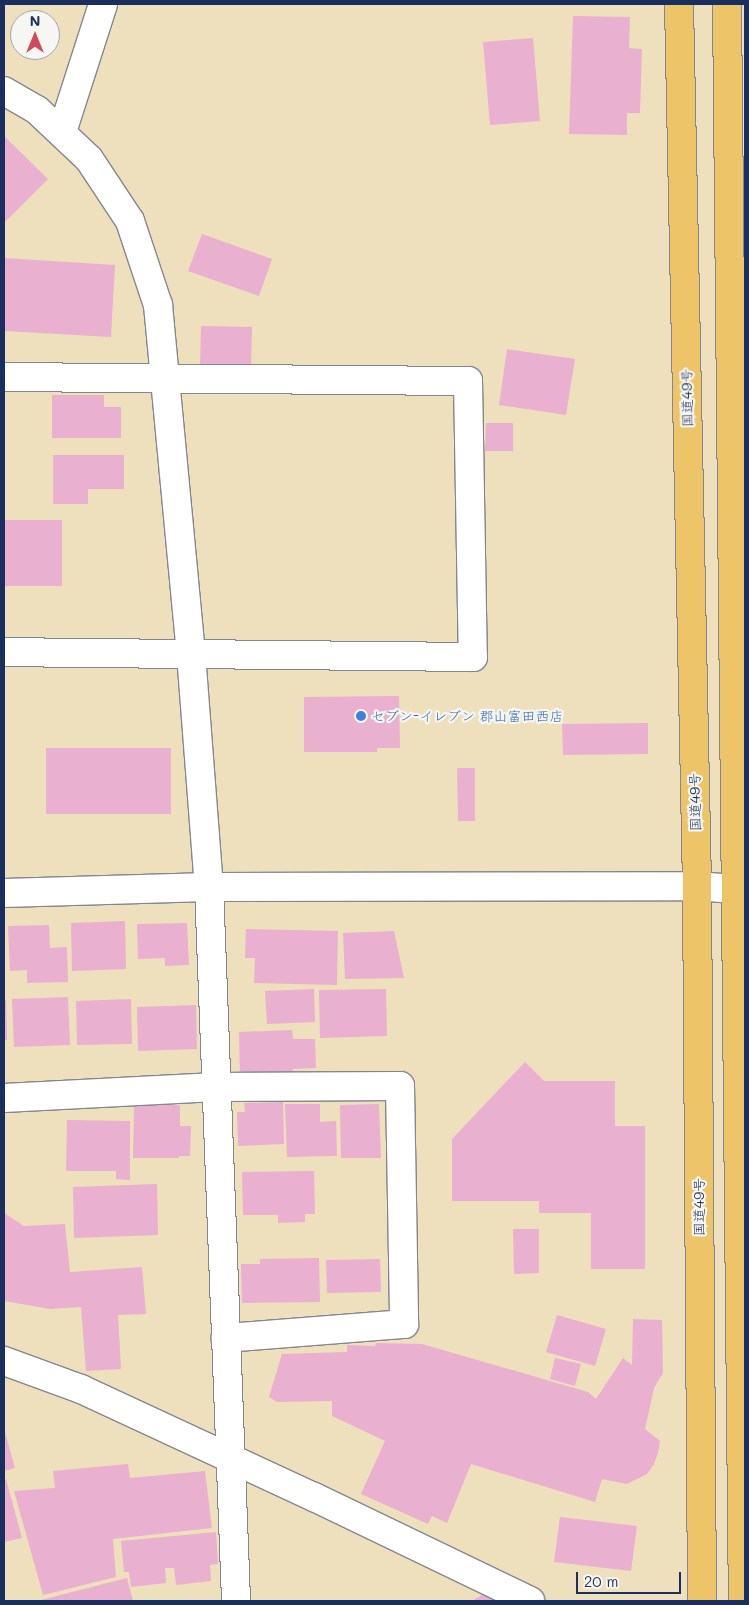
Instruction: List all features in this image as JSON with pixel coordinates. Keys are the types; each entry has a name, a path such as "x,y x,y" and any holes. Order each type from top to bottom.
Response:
{"highway":[{"name":"国道49号","path":"679,4 697,886 702,1601"},
{"path":"727,4 738,450 743,1601"}],"street":[{"path":"62,132 103,4"},
{"path":"4,90 37,110 89,159 130,221 158,305 209,887 236,1601"},
{"path":"4,377 468,381 474,657 4,652"},
{"path":"4,893 209,887 697,886 740,891"},
{"path":"4,1098 216,1087 400,1086 404,1324 226,1338"},
{"path":"4,1361 82,1389 530,1601"}],"building":[{"path":"573,16 630,17 629,48 642,49 640,113 627,113 627,135 569,134"},
{"path":"533,38 540,121 490,125 483,42"},
{"path":"4,136 48,179 4,223"},
{"path":"202,234 272,259 259,296 188,271"},
{"path":"4,258 115,265 111,337 4,331"},
{"path":"201,326 252,327 251,370 200,369"},
{"path":"507,349 575,359 566,415 499,405"},
{"path":"52,395 104,395 104,407 121,407 121,438 52,438"},
{"path":"486,423 513,423 513,451 485,451"},
{"path":"53,455 124,455 124,489 88,489 88,504 53,504"},
{"path":"4,520 62,520 62,586 4,586"},
{"path":"399,696 400,748 377,748 377,752 304,752 304,697"},
{"path":"648,723 648,754 563,755 562,724"},
{"path":"46,748 171,748 171,814 46,814"},
{"path":"457,768 475,768 475,821 458,821"},
{"path":"125,921 126,969 72,971 71,923"},
{"path":"187,923 189,965 165,966 165,958 138,959 137,924"},
{"path":"49,925 50,948 67,947 68,982 27,983 27,970 10,971 8,926"},
{"path":"246,929 338,931 337,985 254,983 255,958 245,958"},
{"path":"394,931 404,978 345,979 343,933"},
{"path":"314,989 315,1022 267,1024 265,991"},
{"path":"386,989 387,1036 320,1038 319,990"},
{"path":"68,997 70,1045 14,1047 12,999"},
{"path":"131,999 132,1044 77,1045 76,1001"},
{"path":"4,1000 6,1000 7,1040 4,1040"},
{"path":"196,1005 197,1049 138,1051 137,1007"},
{"path":"292,1030 293,1039 315,1039 316,1068 293,1069 293,1075 240,1076 239,1032"},
{"path":"525,1062 544,1081 615,1081 615,1126 645,1126 645,1269 591,1269 591,1213 539,1213 539,1201 452,1201 452,1139"},
{"path":"283,1102 284,1144 238,1146 237,1112 245,1112 244,1103"},
{"path":"134,1104 180,1105 180,1126 191,1126 190,1156 179,1156 179,1158 133,1158"},
{"path":"285,1104 320,1104 320,1122 336,1121 337,1156 287,1157"},
{"path":"379,1104 381,1158 341,1158 340,1105"},
{"path":"67,1120 130,1121 130,1180 116,1179 116,1171 66,1171"},
{"path":"314,1171 315,1214 305,1214 305,1222 278,1223 278,1215 243,1215 242,1172"},
{"path":"157,1184 158,1235 74,1238 73,1187"},
{"path":"4,1213 24,1226 65,1224 70,1272 142,1267 146,1314 118,1315 121,1369 86,1371 81,1307 50,1309 4,1301"},
{"path":"513,1229 539,1229 539,1273 514,1274"},
{"path":"319,1258 320,1302 242,1303 241,1264 260,1264 260,1259"},
{"path":"380,1259 381,1292 327,1293 326,1260"},
{"path":"557,1315 606,1329 595,1366 546,1352"},
{"path":"633,1319 662,1320 663,1373 654,1388 645,1429 660,1441 658,1453 654,1464 647,1474 627,1484 602,1479 595,1502 471,1464 447,1523 432,1516 428,1524 361,1494 385,1441 332,1416 332,1401 277,1402 269,1397 282,1354 347,1352 347,1345 375,1346 376,1343 422,1344 588,1392 596,1399 623,1358 632,1365"},
{"path":"555,1358 581,1364 575,1386 550,1379"},
{"path":"4,1429 15,1468 4,1471"},
{"path":"128,1464 130,1478 205,1471 212,1528 113,1539 116,1577 43,1595 14,1491 55,1488 53,1471"},
{"path":"6,1479 22,1538 4,1542 4,1480"},
{"path":"560,1517 637,1526 631,1571 554,1562"},
{"path":"216,1532 218,1564 210,1565 211,1581 176,1585 174,1568 165,1568 166,1583 131,1587 129,1572 124,1572 121,1541"},
{"path":"127,1578 133,1601 37,1601"},
{"path":"485,1593 505,1601 472,1601"}],"place":[{"name":"セブン-イレブン 郡山富田西店","path":"361,716"}]}
